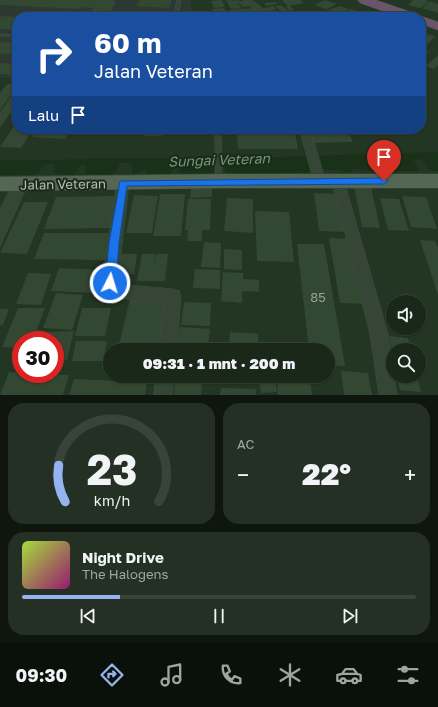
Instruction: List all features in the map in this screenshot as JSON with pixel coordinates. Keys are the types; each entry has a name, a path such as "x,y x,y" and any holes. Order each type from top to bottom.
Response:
{"highway":[{"path":"350,0 384,12"},
{"path":"364,0 398,12"},
{"path":"426,22 438,26"},
{"path":"426,27 438,31"}],"main road":[{"name":"Jalan Veteran","path":"0,184 123,183 219,178 438,181"}],"street":[{"path":"248,0 262,12"},
{"path":"306,134 312,153 325,179 379,334 388,395"},
{"path":"123,183 110,283 125,292 173,296 169,343"},
{"path":"163,395 164,383"}],"lane":[{"path":"177,12 179,0"},
{"path":"0,35 12,36"},
{"path":"218,134 219,178"}],"shaded area":[{"path":"0,0 191,0 192,12 12,12 12,79 0,78"}],"water":[{"name":"Sungai Veteran","path":"438,152 438,171 430,170 421,158 414,160 419,171 373,171 354,169 348,173 339,170 313,170 308,173 230,174 226,173 224,162 214,162 212,174 180,173 179,167 173,168 173,172 169,174 146,174 146,171 142,170 139,173 132,174 132,163 120,163 116,172 110,175 85,174 85,165 79,166 73,175 59,175 54,173 55,164 44,164 38,173 34,175 0,175 0,160 104,158 210,159"}],"building":[{"path":"0,0 115,0 114,3 116,3 110,12 91,12 94,8 83,7 81,9 0,5"},
{"path":"140,0 172,0 169,8 136,6"},
{"path":"222,0 225,7 214,8 211,1"},
{"path":"226,0 248,1 253,6 243,7 237,2 241,8 231,9"},
{"path":"282,0 301,0 304,3 290,6 294,10 289,11 286,7 288,7"},
{"path":"325,0 337,4 327,9 314,5"},
{"path":"413,0 428,0 426,1 428,2 420,8 408,5"},
{"path":"430,1 438,4 438,13 428,10 433,6 427,10 422,8"},
{"path":"275,2 278,4 266,6 264,3"},
{"path":"281,5 288,11 282,12 275,6"},
{"path":"273,6 277,9 265,12 261,9"},
{"path":"339,6 349,9 343,12 327,11"},
{"path":"224,8 226,11 214,12 212,9"},
{"path":"255,8 258,12 230,12 229,10"},
{"path":"351,9 359,12 345,12"},
{"path":"0,16 12,17 12,29 0,29"},
{"path":"426,34 435,36 428,44 426,43"},
{"path":"0,42 12,43 12,53 0,54"},
{"path":"438,55 438,65 434,69 426,66"},
{"path":"0,63 12,64 12,75 0,74"},
{"path":"7,84 12,84 12,93 0,110 0,93"},
{"path":"12,95 12,110 0,128 0,112"},
{"path":"12,129 12,134 30,134 21,148 0,147"},
{"path":"34,134 68,134 65,139 32,137"},
{"path":"109,134 140,134 109,135"},
{"path":"144,134 162,134 162,136 144,136"},
{"path":"237,134 295,134 298,149 238,149"},
{"path":"309,134 349,134 353,142 312,143"},
{"path":"354,186 371,187 380,228 362,227"},
{"path":"212,188 212,197 190,198 191,189"},
{"path":"9,190 26,190 0,248 0,208"},
{"path":"314,193 339,194 346,232 319,231"},
{"path":"160,194 185,194 181,236 153,236"},
{"path":"134,195 158,196 152,233 126,233"},
{"path":"119,196 113,228 44,229 56,197"},
{"path":"402,196 426,197 437,229 411,227"},
{"path":"227,198 253,199 253,233 224,231"},
{"path":"380,198 399,199 409,231 388,230"},
{"path":"188,199 211,199 210,230 202,230 202,241 187,241 188,230 185,230"},
{"path":"24,202 48,202 27,254 0,253"},
{"path":"255,211 289,212 294,262 257,261"},
{"path":"44,233 113,233 107,260 34,259"},
{"path":"329,238 353,239 367,304 340,303"},
{"path":"420,240 435,241 438,247 438,295"},
{"path":"204,242 221,243 220,268 201,267"},
{"path":"297,244 324,244 345,366 335,365 335,343 308,343"},
{"path":"224,249 242,250 242,270 224,269"},
{"path":"118,254 137,254 134,274 115,275"},
{"path":"142,254 155,254 154,265 156,254 168,254 165,281 137,281"},
{"path":"59,268 106,270 99,293 51,291"},
{"path":"195,269 220,270 220,289 193,288"},
{"path":"223,272 243,273 243,279 259,280 259,292 242,291 242,303 221,301"},
{"path":"28,273 51,274 41,305 16,304"},
{"path":"56,293 83,295 72,330 43,328"},
{"path":"130,299 167,302 161,343 119,343"},
{"path":"184,302 211,303 210,326 181,325"},
{"path":"18,308 45,308 36,331 12,331 12,348 2,347"},
{"path":"82,308 111,308 105,336 75,336"},
{"path":"0,309 9,309 3,325 0,325"},
{"path":"180,327 210,329 208,343 178,343"},
{"path":"64,331 74,331 67,360 64,360"},
{"path":"230,332 258,334 259,343 229,343"},
{"path":"389,336 408,338 409,343 390,343"},
{"path":"76,341 107,341 107,343 103,343 103,361 72,361"},
{"path":"341,371 368,373 372,395 344,395"},
{"path":"9,372 12,372 12,383 64,383 64,375 69,375 63,395 0,395"},
{"path":"74,379 103,380 103,383 147,383 145,395 69,395"},
{"path":"175,383 202,383 201,395 174,395"},
{"path":"260,383 276,383 277,392 261,393"},
{"path":"277,383 310,383 312,395 278,395"},
{"path":"398,383 419,383 421,392 400,390"},
{"path":"221,388 256,389 256,395 220,395"}],"route":[{"path":"110,283 123,183 225,181 384,181"}]}
